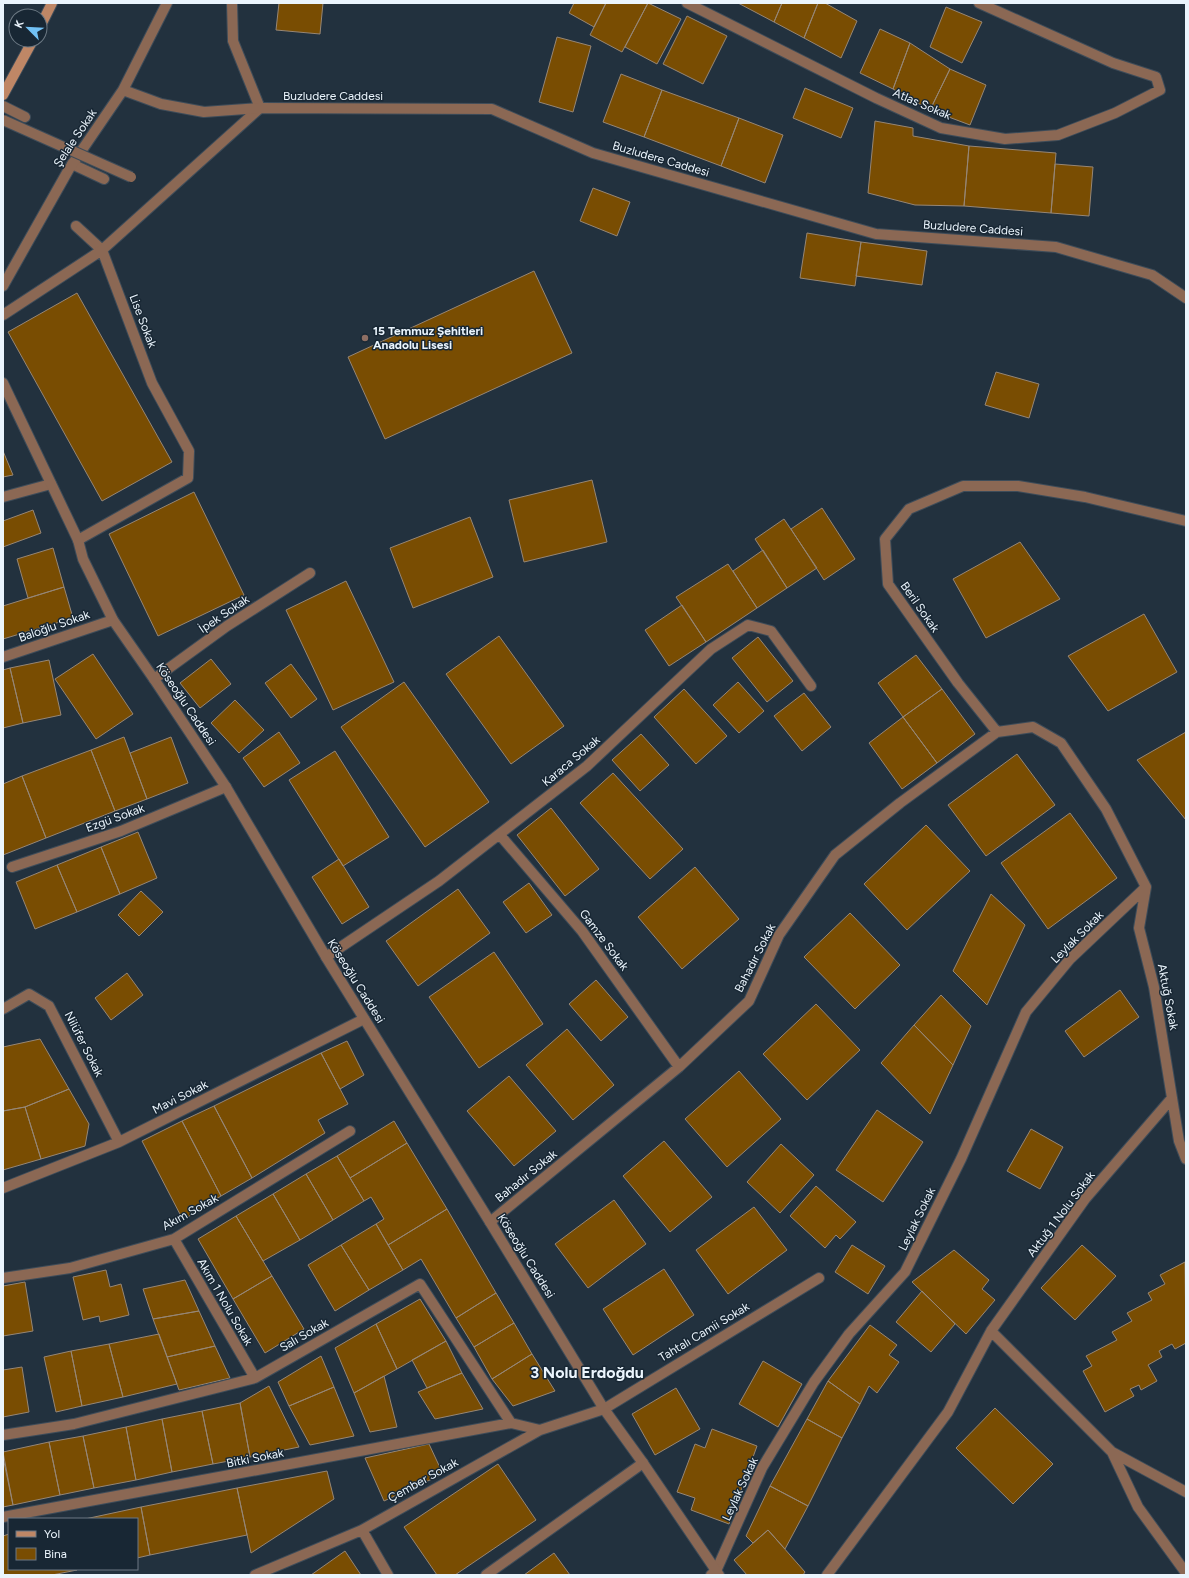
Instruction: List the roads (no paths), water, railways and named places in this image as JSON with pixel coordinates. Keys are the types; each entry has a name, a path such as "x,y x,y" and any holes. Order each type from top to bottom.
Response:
{"main road":[{"path":"3,95 29,48"}],"street":[{"name":"Şelale Sokak","path":"3,286 72,164 123,90 167,3"},
{"path":"3,315 102,250 260,108 233,41 232,3"},
{"name":"Atlas Sokak","path":"687,3 876,98 941,128 1005,139 1058,135 1115,113 1160,90 1156,77 1113,63 979,3"},
{"name":"Buzludere Caddesi","path":"123,90 162,104 204,112 260,108 492,109 593,153 876,234 1056,247 1152,275 1186,298"},
{"path":"3,106 25,117"},
{"path":"3,120 131,177"},
{"path":"72,164 104,179"},
{"path":"76,226 102,250"},
{"name":"Lise Sokak","path":"78,540 188,478 189,451 152,383 102,250"},
{"name":"Köseoğlu Caddesi","path":"3,383 78,540 83,559 113,620 226,788 326,957 604,1409 643,1463 715,1574"},
{"path":"3,497 51,484"},
{"name":"Beril Sokak","path":"997,732 958,683 888,584 885,539 909,509 963,486 1018,486 1085,497 1186,521"},
{"name":"İpek Sokak","path":"154,679 227,626 310,573"},
{"name":"Baloğlu Sokak","path":"3,657 113,620"},
{"name":"Karaca Sokak","path":"326,957 439,880 587,766 711,649 748,625 771,631 811,686"},
{"path":"997,732 1033,727 1061,743 1106,809 1146,887"},
{"name":"Bahadır Sokak","path":"490,1222 679,1067 749,1001 779,935 835,855 900,803 997,732"},
{"name":"Ezgü Sokak","path":"12,867 121,831 226,788"},
{"name":"Gamze Sokak","path":"500,834 582,931 679,1067"},
{"name":"Aktuğ Sokak","path":"1146,887 1139,928 1154,987 1179,1141 1186,1159"},
{"name":"Leylak Sokak","path":"715,1574 762,1468 814,1382 849,1334 905,1272 962,1159 1026,1012 1070,959 1146,887"},
{"name":"Nilüfer Sokak","path":"3,1009 29,994 49,1006 119,1142"},
{"name":"Mavi Sokak","path":"3,1188 119,1142 364,1019"},
{"name":"Aktuğ 1 Nolu Sokak","path":"827,1575 948,1412 991,1331 1085,1199 1172,1098"},
{"name":"Akım Sokak","path":"3,1278 70,1268 174,1239 350,1131"},
{"name":"Akım 1 Nolu Sokak","path":"174,1239 255,1378"},
{"name":"Tahtalı Camii Sokak","path":"604,1409 819,1278"},
{"name":"Salı Sokak","path":"3,1435 74,1424 255,1378 420,1284 511,1423"},
{"path":"991,1331 1112,1452 1186,1492"},
{"name":"Çember Sokak","path":"255,1575 362,1530 540,1430 604,1409"},
{"path":"511,1423 540,1430"},
{"name":"Bitki Sokak","path":"3,1517 511,1423"},
{"path":"1112,1452 1138,1507 1186,1573"},
{"path":"486,1575 643,1463"},
{"path":"362,1530 388,1575"}],"place":[{"name":"15 Temmuz Şehitleri Anadolu Lisesi","path":"365,338"}],"district":[{"name":"3 Nolu Erdoğdu","path":"587,1372"}]}
